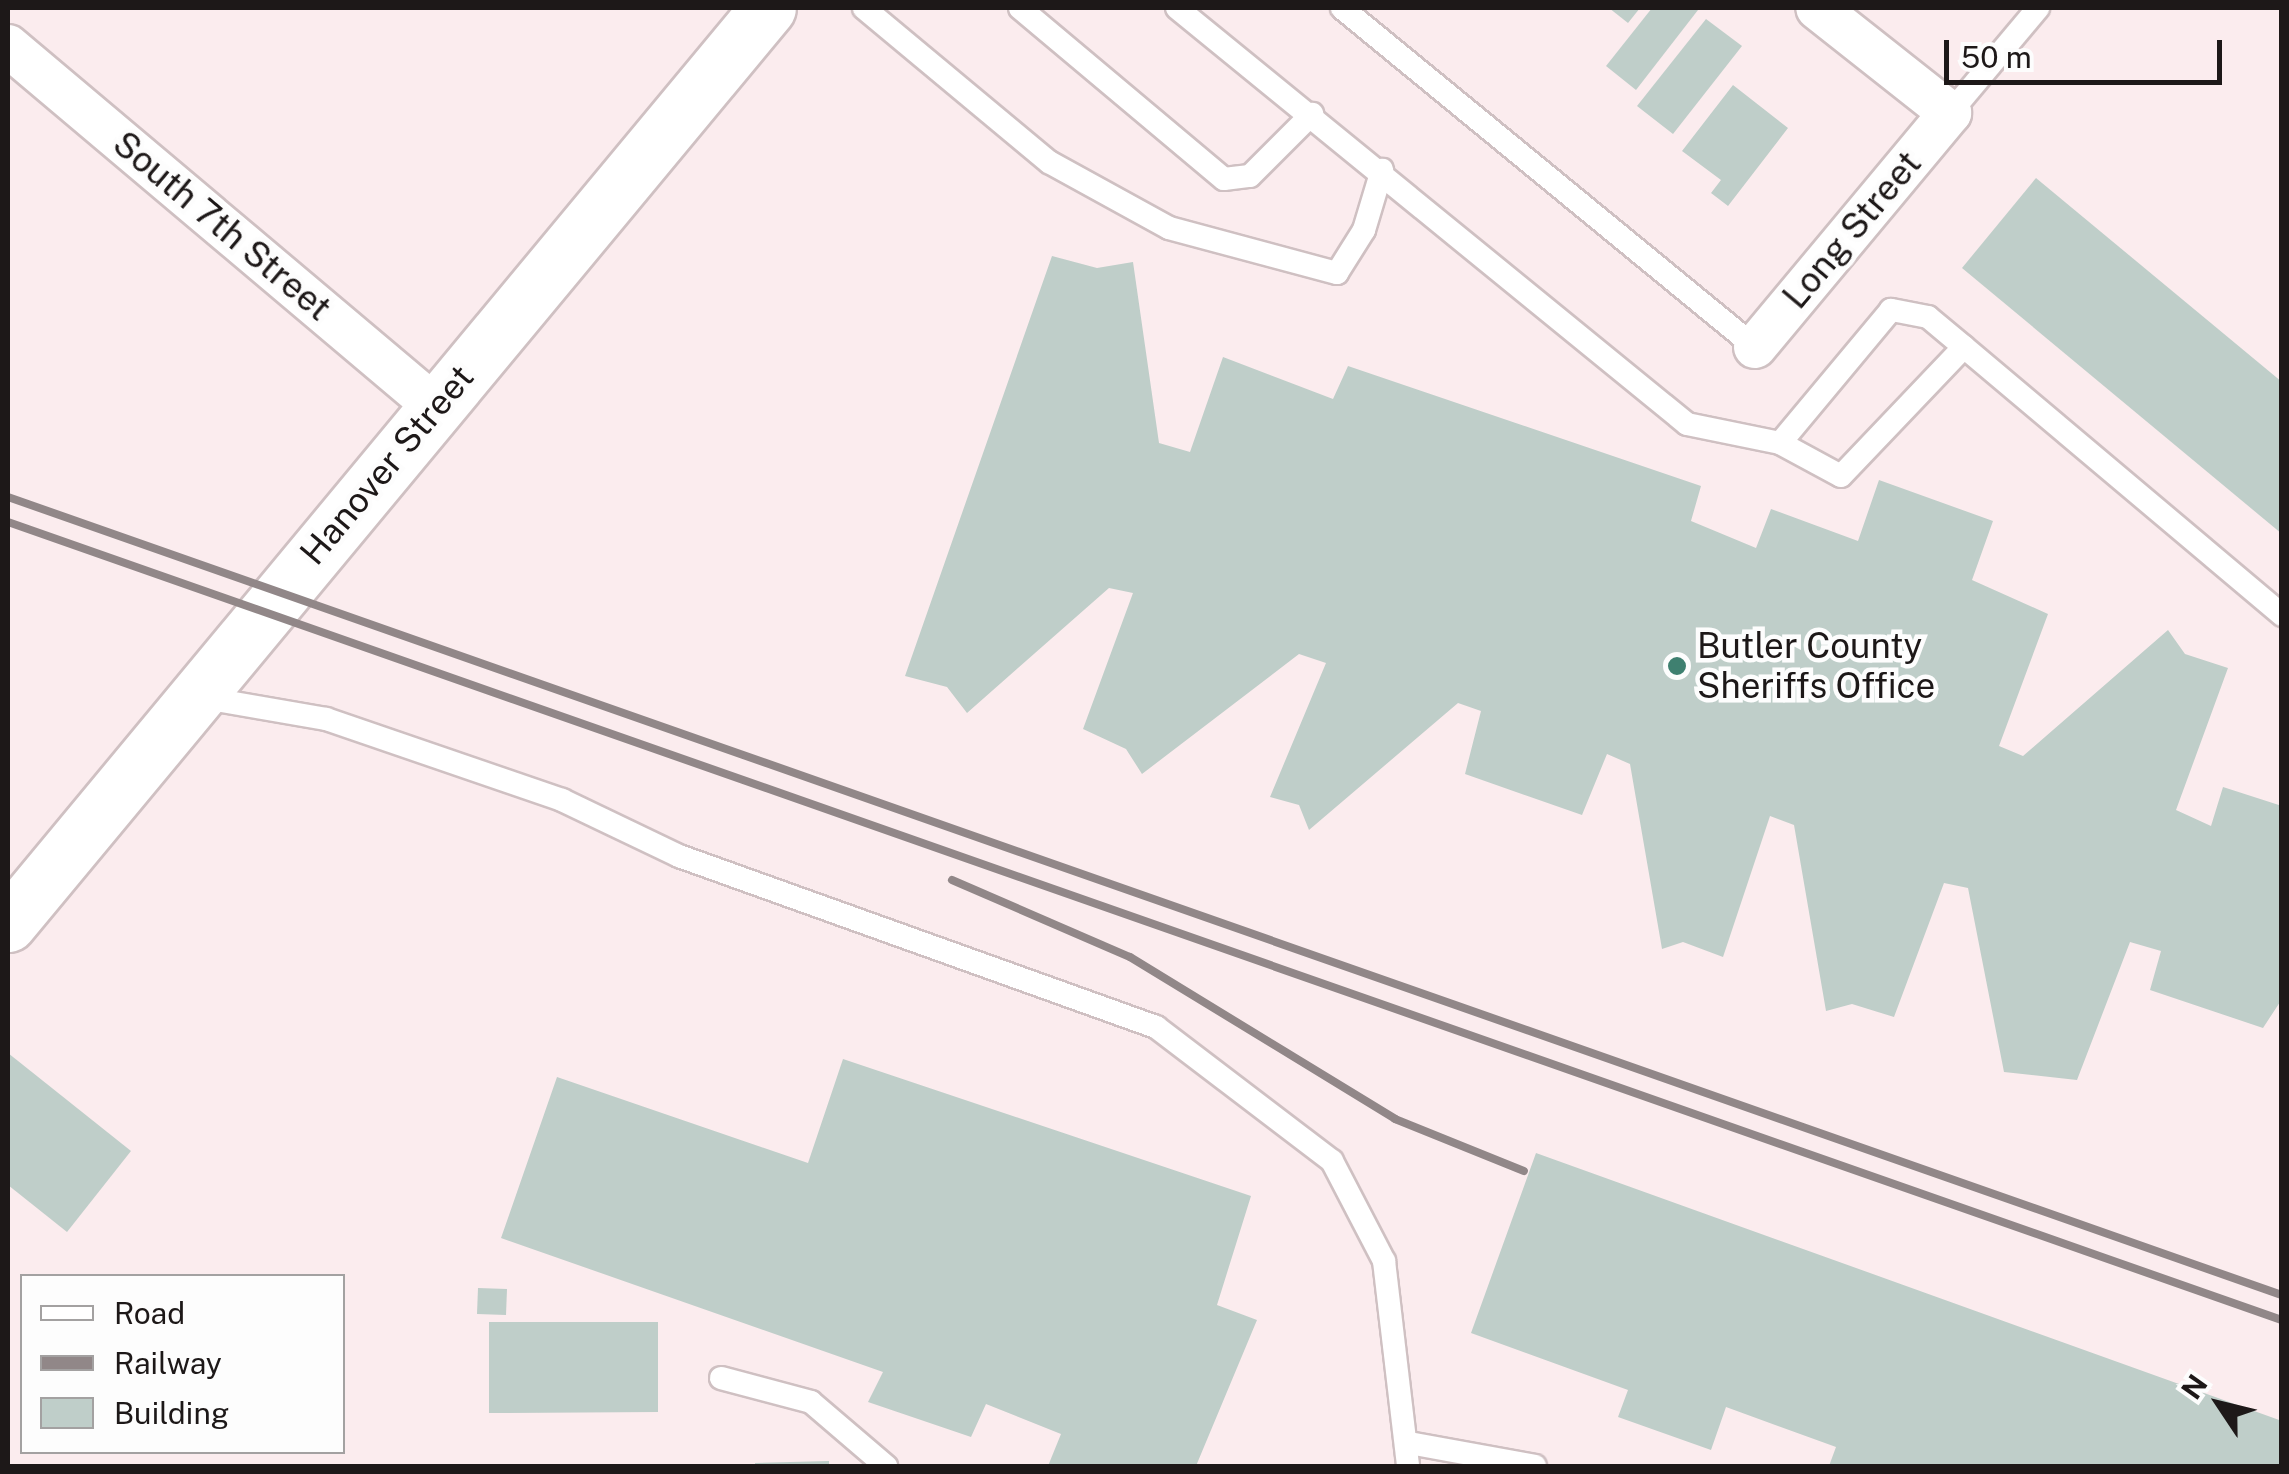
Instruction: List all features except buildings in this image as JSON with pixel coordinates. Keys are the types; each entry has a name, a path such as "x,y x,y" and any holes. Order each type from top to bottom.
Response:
{"street":[{"name":"Hanover Street","path":"8,924 768,8"},
{"path":"1817,8 1950,113"},
{"name":"South 7th Street","path":"8,46 436,406"},
{"name":"Long Street","path":"1754,347 1950,113"}],"lane":[{"path":"864,8 1049,162 1169,228 1337,273 1364,230 1382,170"},
{"path":"1020,8 1224,179 1250,176 1312,114"},
{"path":"1177,8 1382,170 1687,424 1780,443 1841,476 1964,348"},
{"path":"1342,8 1754,347"},
{"path":"1950,113 2038,8"},
{"path":"1780,443 1892,310 1928,317 2282,614"},
{"path":"196,696 326,719 526,788 680,856 1156,1027 1332,1161 1384,1262 1409,1455 1535,1466"},
{"path":"721,1378 811,1402 886,1466"}],"railway":[{"path":"8,497 2282,1295"},
{"path":"8,522 2282,1320"},
{"path":"952,880 1130,957 1395,1119 1524,1171"}],"place":[{"name":"Butler County Sheriffs Office","path":"1677,666"}]}
